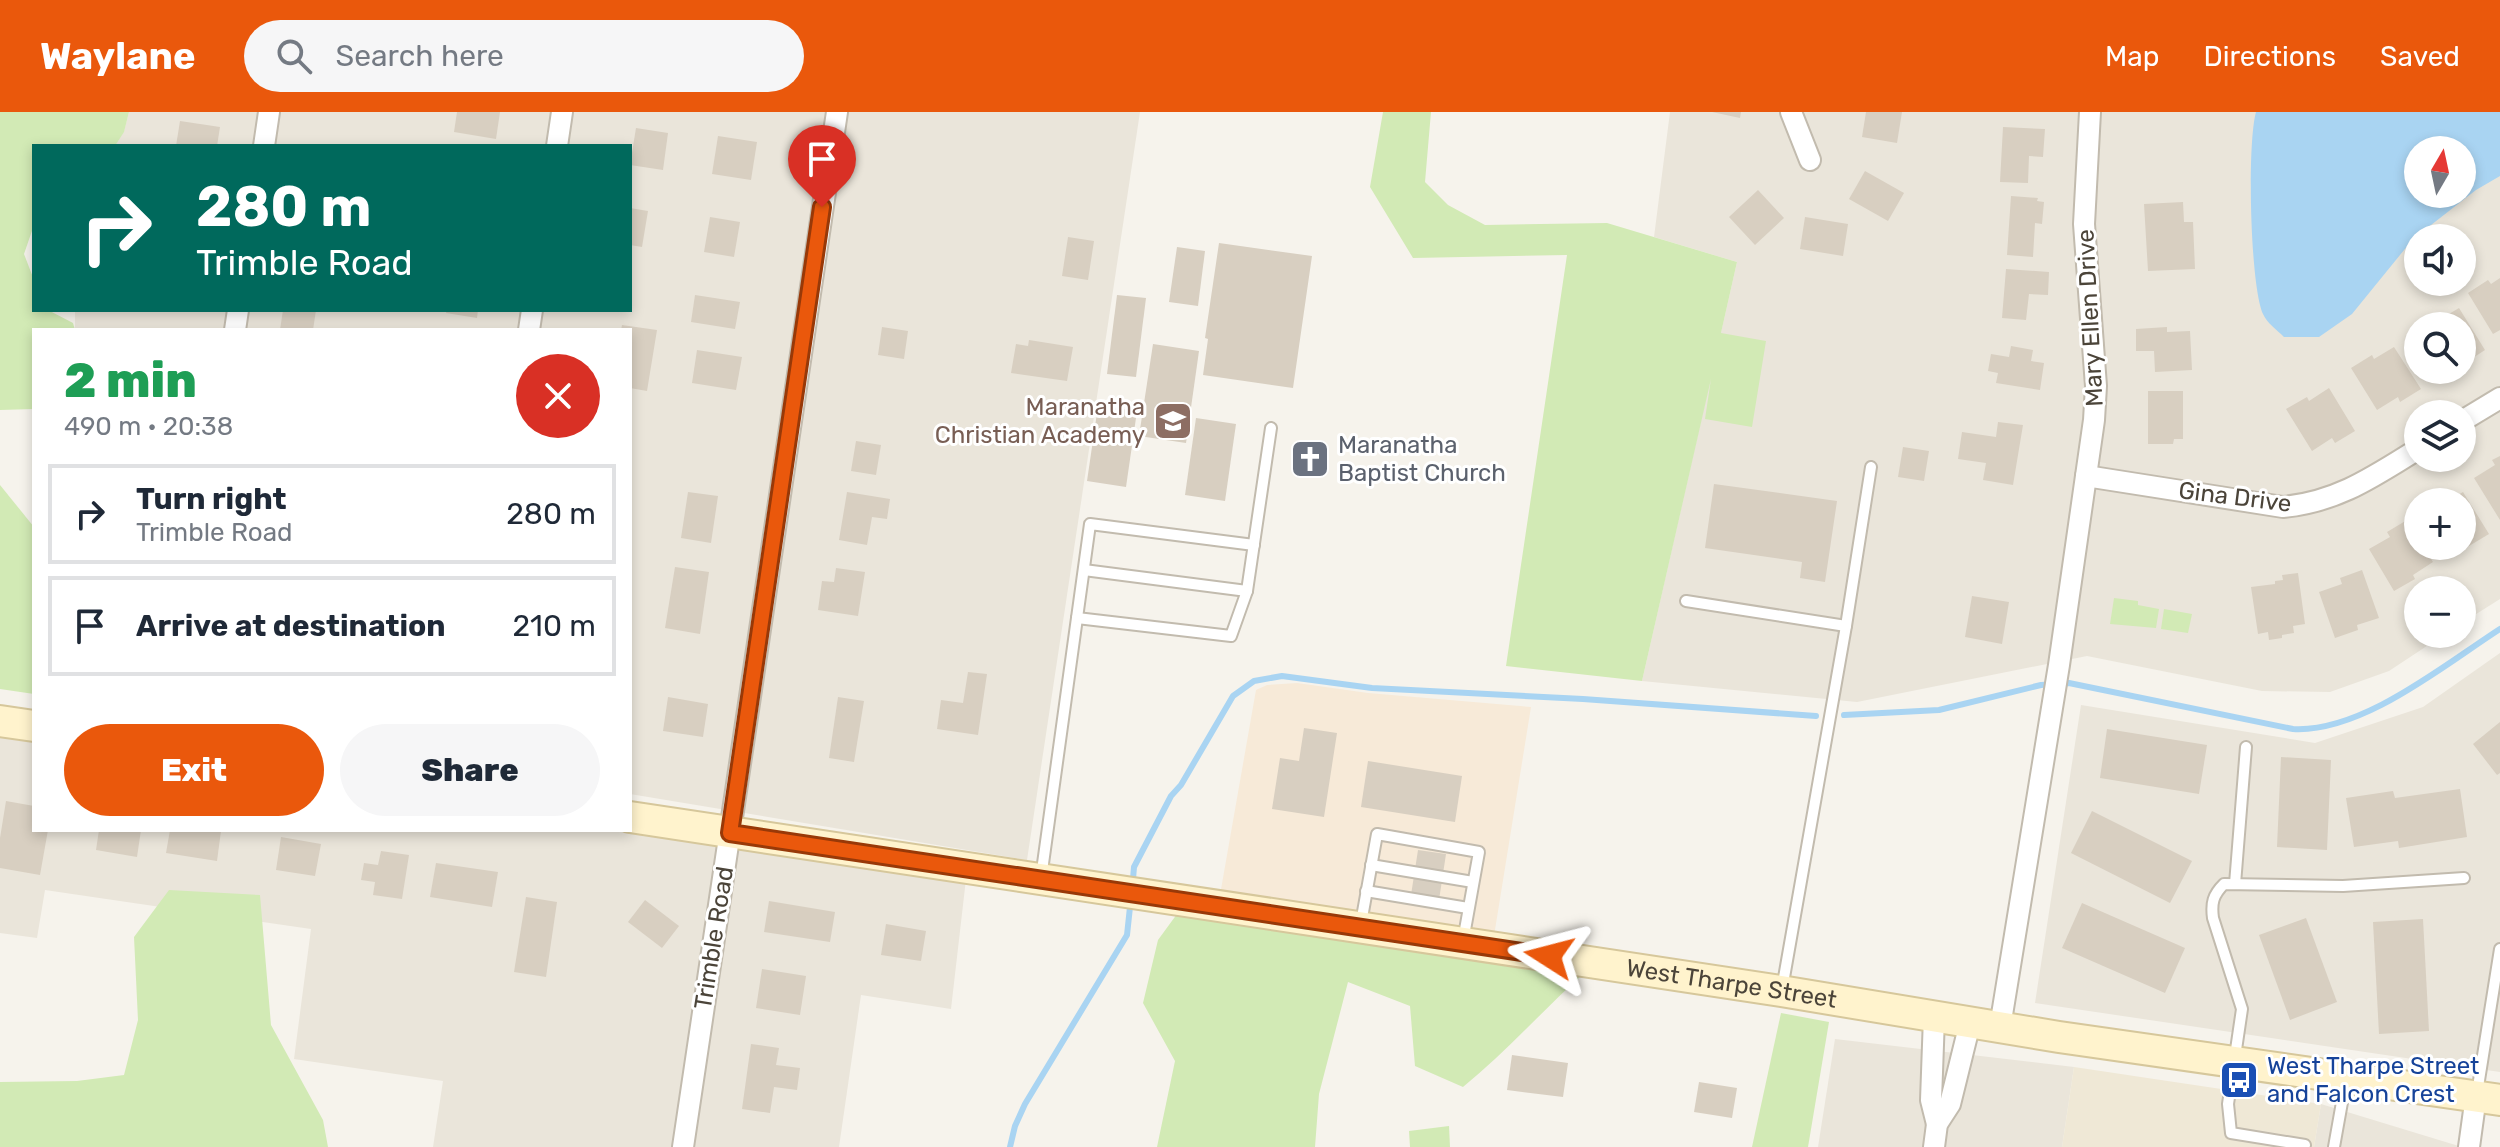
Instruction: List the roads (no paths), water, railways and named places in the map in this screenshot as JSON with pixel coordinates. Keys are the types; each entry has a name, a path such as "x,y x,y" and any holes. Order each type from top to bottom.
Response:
{"main road":[{"path":"0,721 32,726"},
{"name":"West Tharpe Street","path":"632,817 1781,991 1970,1023 2488,1098"}],"street":[{"path":"264,144 269,112"},
{"path":"557,144 562,112"},
{"name":"Trimble Road","path":"683,1147 837,112"},
{"path":"1791,112 1810,160"},
{"name":"Mary Ellen Drive","path":"2000,1027 2059,665 2094,420 2096,386 2084,224 2090,112"},
{"path":"2476,413 2500,398"},
{"name":"Gina Drive","path":"2086,476 2283,507 2310,505 2334,497 2404,457"},
{"path":"1934,1017 1931,1100 1937,1124 1934,1147"},
{"path":"1937,1124 1950,1104 1970,1023"},
{"path":"2469,1147 2488,1098"}],"lane":[{"path":"1077,618 1231,636 1247,591 1271,428"},
{"path":"1781,991 1871,467"},
{"path":"1041,880 1090,524 1254,545"},
{"path":"1084,570 1247,591"},
{"path":"1686,601 1846,626"},
{"path":"2235,884 2246,747"},
{"path":"1360,928 1377,834 1479,852 1462,943"},
{"path":"1371,865 1473,882"},
{"path":"2305,1145 2231,1133 2228,1104 2242,1009 2213,918 2211,904 2214,893 2224,884 2343,886 2464,878"},
{"path":"1366,891 1468,908"},
{"path":"2488,1098 2500,949"},
{"path":"2334,1147 2347,1078"}],"water":[{"path":"2256,112 2500,112 2500,176 2476,190 2476,136 2404,136 2404,208 2453,208 2432,224 2404,224 2404,250 2352,314 2319,337 2284,337 2263,314 2255,275 2251,153"}],"waterway":[{"path":"1844,715 1939,710 2041,685 2069,683 2293,729 2319,727 2374,709 2428,678 2500,629"},
{"path":"1133,879 1134,867 1171,796 1181,785 1233,696 1254,681 1282,676 1372,688 1816,716"},
{"path":"1010,1147 1025,1104 1127,935 1130,907"}],"place":[{"name":"Maranatha Christian Academy","path":"1173,421"},
{"name":"Maranatha Baptist Church","path":"1310,459"},
{"name":"West Tharpe Street and Falcon Crest","path":"2239,1080"}]}
